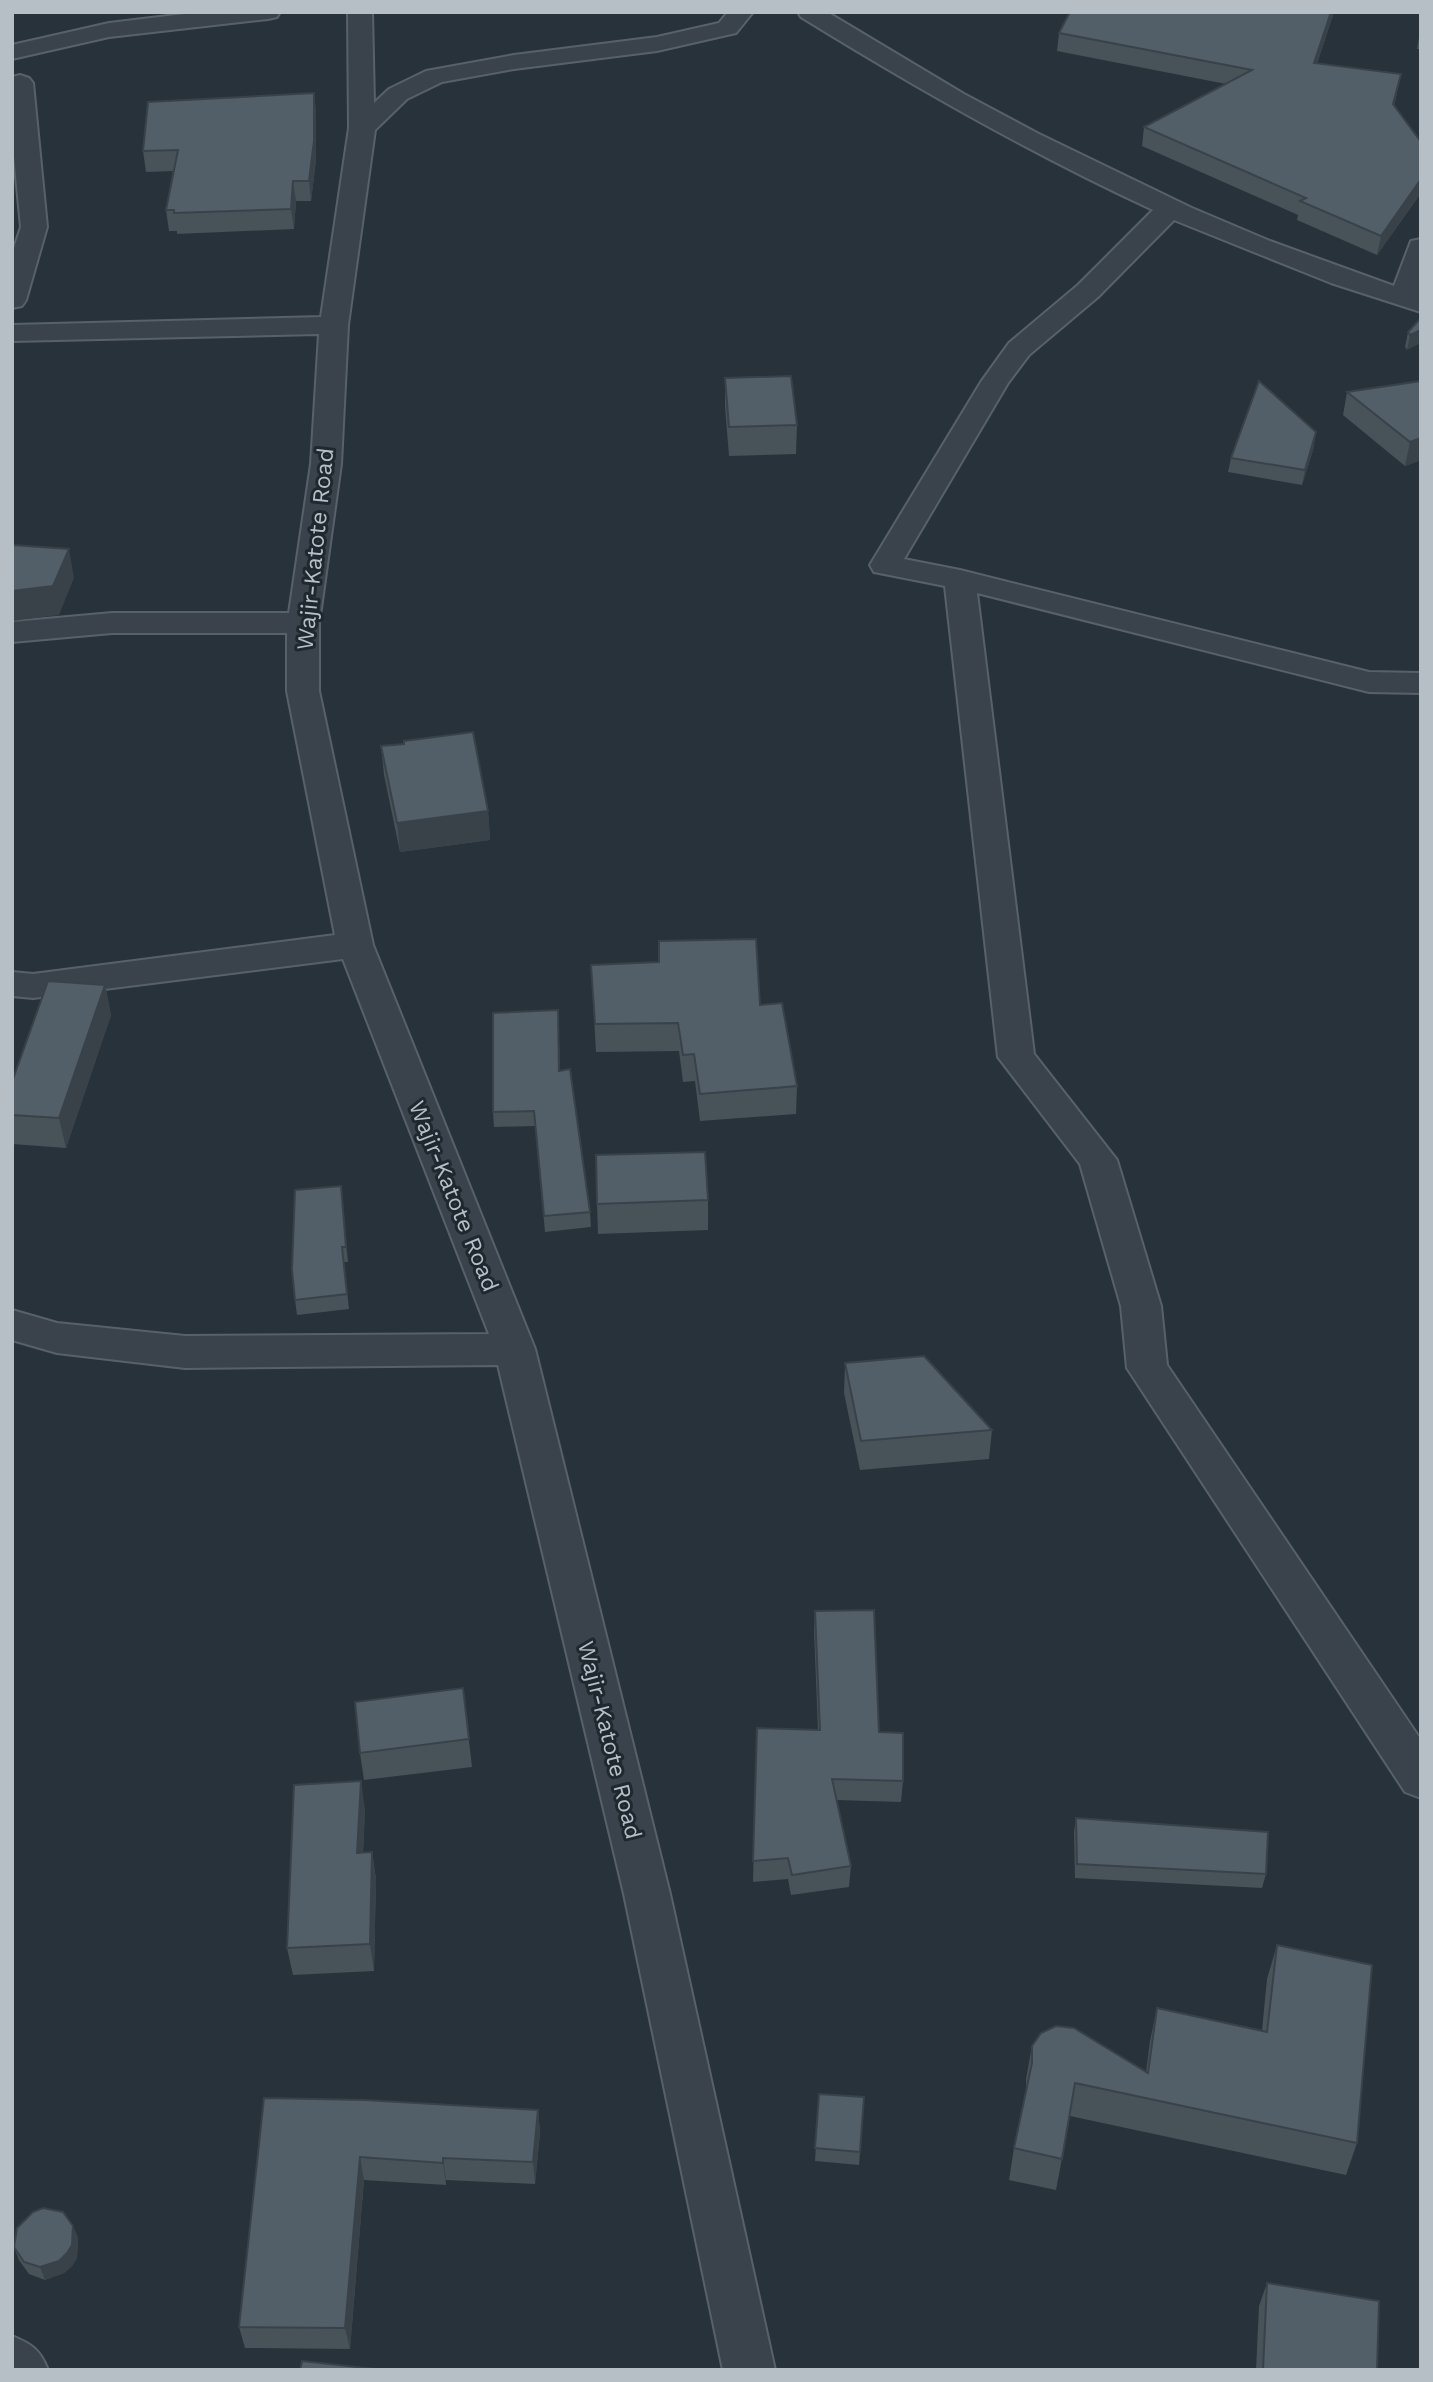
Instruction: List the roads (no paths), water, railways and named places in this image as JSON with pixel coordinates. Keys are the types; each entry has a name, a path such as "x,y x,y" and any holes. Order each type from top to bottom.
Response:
{"street":[{"path":"12,52 109,30 268,12"},
{"name":"Wajir-Katote Road","path":"360,12 362,128 334,324 326,464 303,623 303,691 355,945 515,1349 647,1894 749,2370"},
{"path":"362,128 397,94 435,76 513,61 657,44 727,28 741,12"},
{"path":"810,12 911,76 1015,134 1170,209 1314,267 1413,302 1421,247"},
{"path":"12,300 34,227 20,83"},
{"path":"1170,209 1088,291 1019,349 995,382 885,565 960,579 1369,682 1421,683"},
{"path":"12,333 334,324"},
{"path":"960,579 1016,1057 1098,1160 1141,1306 1147,1368 1421,1778"},
{"path":"12,632 111,623 303,623"},
{"path":"12,984 33,986 355,945"},
{"path":"12,1325 57,1338 185,1352 515,1349"},
{"path":"12,2362 22,2370"}]}
